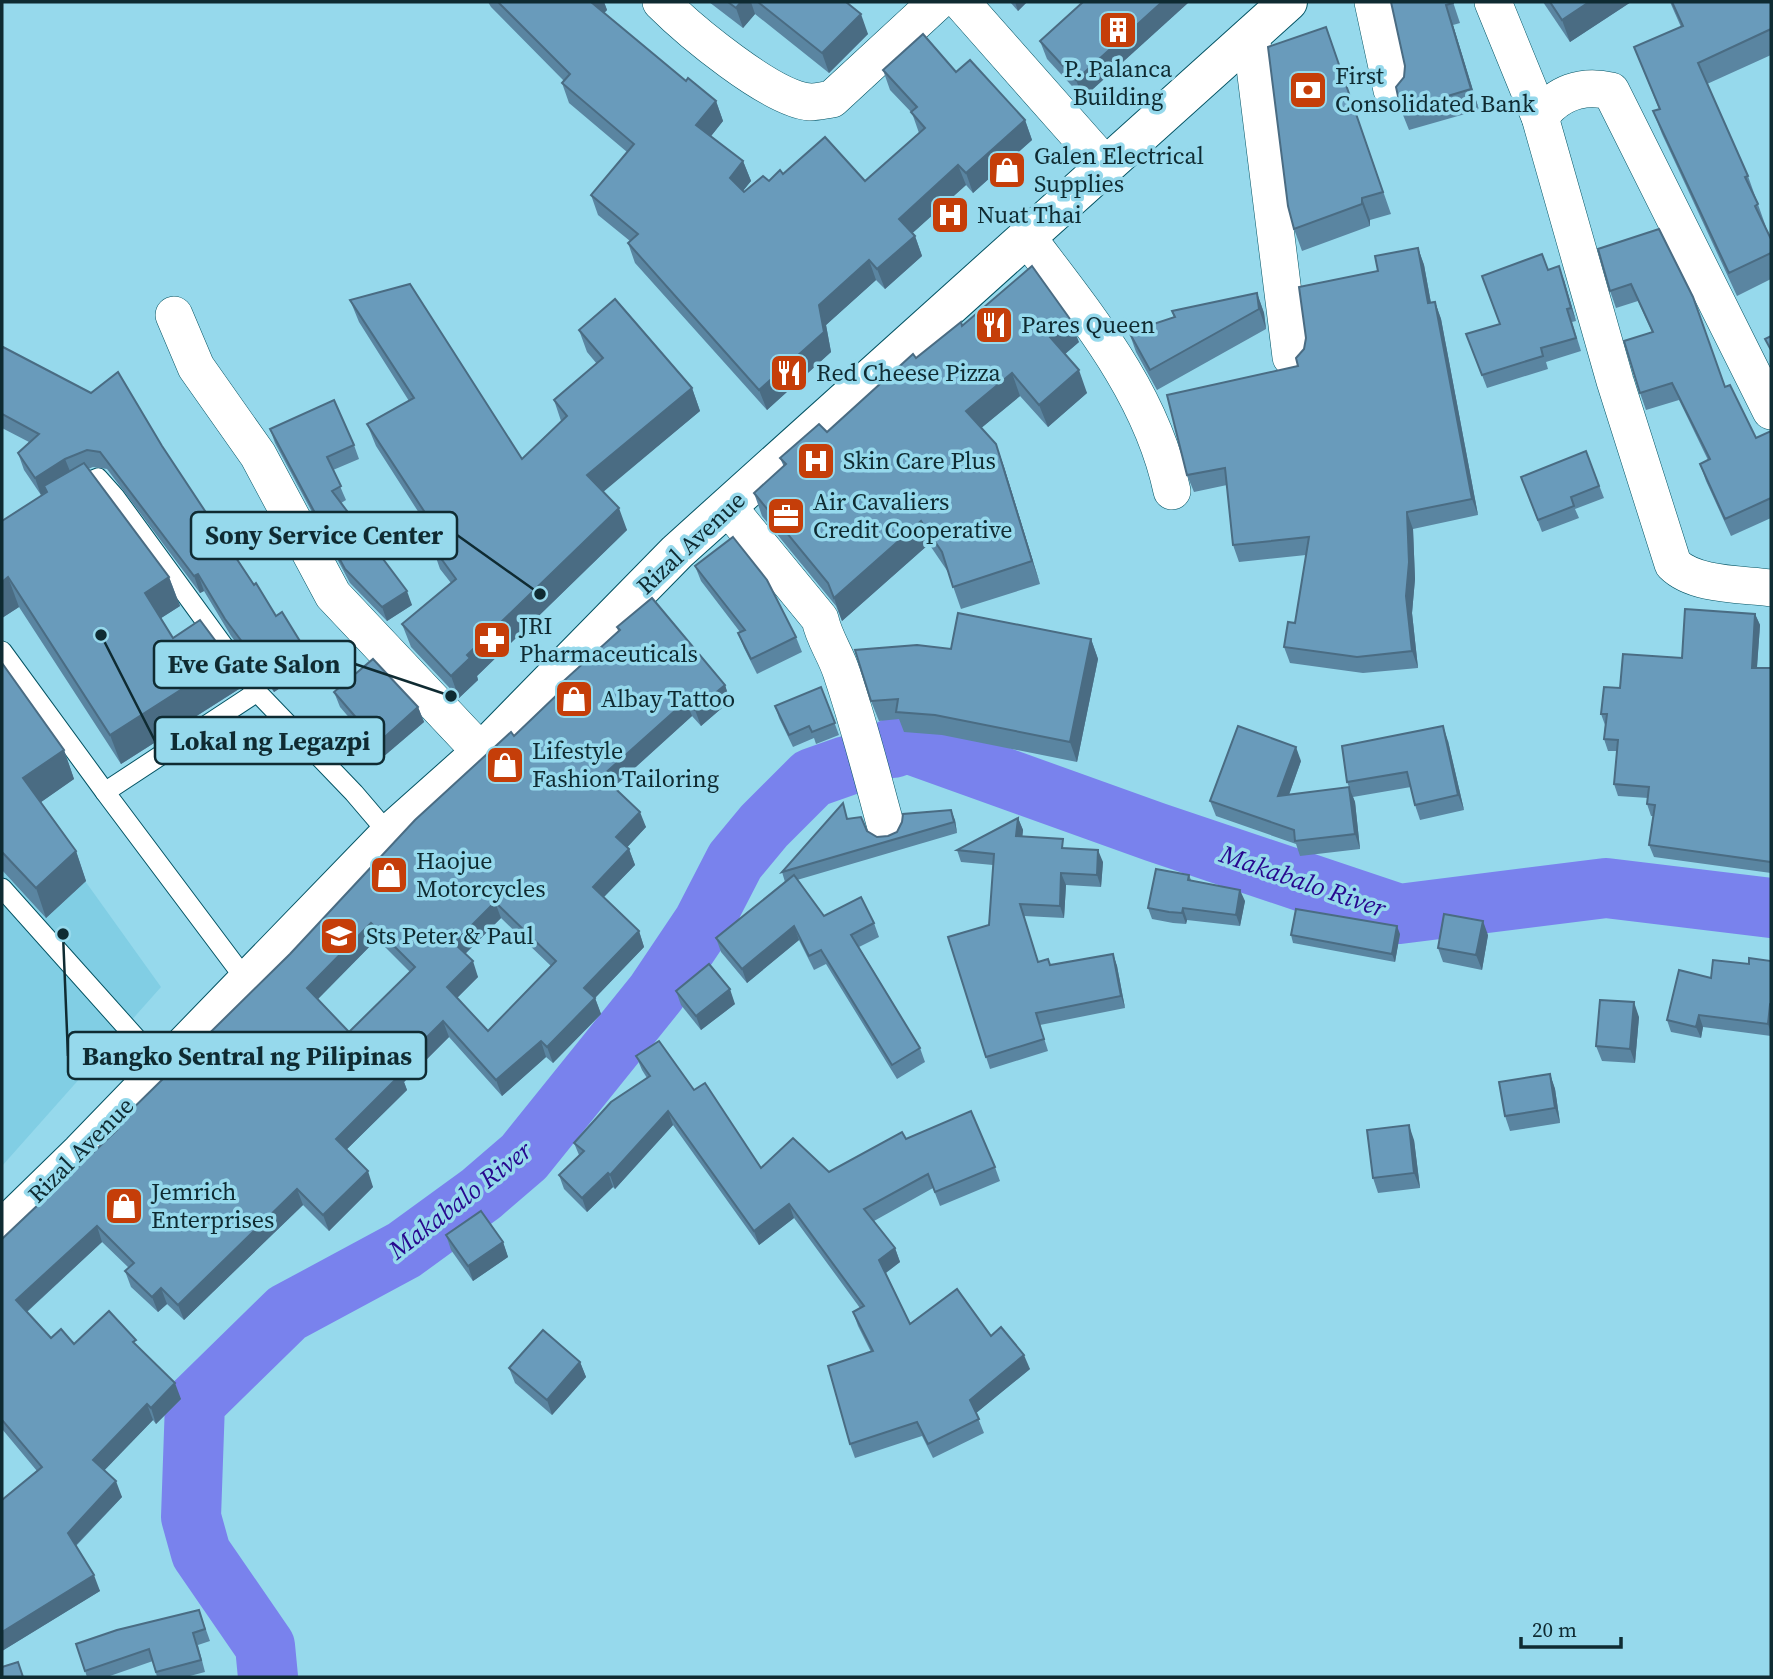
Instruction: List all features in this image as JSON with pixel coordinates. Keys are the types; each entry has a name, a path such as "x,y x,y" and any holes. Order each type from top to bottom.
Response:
{"main road":[{"name":"Rizal Avenue","path":"2,1230 389,834 481,752 677,552 1288,2"}],"street":[{"path":"661,2 744,70 782,92 809,102 832,99 937,2"},
{"path":"961,2 1105,166"},
{"path":"1373,2 1392,90"},
{"path":"1493,2 1540,117 1615,382 1674,564 1681,572 1694,577 1771,589"},
{"path":"1251,35 1291,356"},
{"path":"1540,117 1550,104 1565,94 1593,87 1611,91 1771,411"},
{"path":"1027,237 1135,388 1156,435 1172,491"},
{"path":"174,315 196,367 258,455 333,595 481,752"},
{"path":"728,507 820,619 824,639 839,663 858,721 887,827"}],"lane":[{"path":"56,500 98,478 116,497 257,692 354,793 389,834"},
{"path":"2,650 246,980"},
{"path":"105,792 257,692"},
{"path":"2,888 162,1067"}],"shaded area":[{"path":"2,765 161,987 2,1166"}],"building":[{"path":"498,2 591,2 686,81 688,78 716,101 696,125 743,161 730,178 744,192 763,176 769,181 780,170 783,174 825,137 865,181 925,128 911,112 917,107 883,70 923,34 956,72 970,60 1025,120 966,173 958,165 899,219 915,236 877,269 869,260 819,305 824,332 759,390 628,243 638,234 591,195 634,144 562,83 570,74"},
{"path":"728,2 741,2 736,8"},
{"path":"758,2 846,2 861,14 822,53"},
{"path":"1083,2 1162,2 1076,80 1040,41"},
{"path":"1391,2 1453,2 1446,5 1471,89 1401,110 1396,87 1404,77 1405,66"},
{"path":"1550,2 1589,2 1562,20"},
{"path":"1672,2 1771,2 1771,29 1698,63 1748,176 1745,177 1758,204 1755,206 1771,239 1771,253 1729,273 1653,111 1660,109 1634,47 1683,26"},
{"path":"1326,27 1383,192 1362,198 1362,204 1294,229 1288,206 1268,47"},
{"path":"1659,229 1693,297 1725,387 1730,385 1756,438 1771,431 1771,498 1725,519 1700,464 1710,459 1672,383 1640,393 1624,341 1653,332 1631,284 1610,291 1598,249"},
{"path":"1418,248 1428,303 1435,302 1472,499 1407,512 1409,562 1406,596 1412,651 1357,657 1284,647 1288,622 1295,623 1309,537 1233,545 1225,468 1187,475 1167,395 1298,366 1296,358 1304,349 1306,338 1299,287 1378,271 1375,256"},
{"path":"1542,254 1548,270 1559,266 1576,338 1541,348 1543,356 1482,375 1466,334 1500,324 1482,276"},
{"path":"1032,266 1070,319 1050,337 1079,370 1039,405 1012,373 966,411 996,444 1032,561 953,587 942,552 921,521 834,598 828,583 754,493 786,464 780,458 819,424 827,432 913,354 916,358 961,322 962,326"},
{"path":"410,284 522,459 567,416 554,400 603,358 579,330 615,299 692,388 587,475 619,508 467,655 470,658 451,676 402,624 456,579 432,546 441,537 367,424 414,398 350,300"},
{"path":"1257,293 1259,309 1150,370 1129,332 1175,317 1172,311"},
{"path":"1771,336 1771,350 1765,339"},
{"path":"3,347 91,393 118,372 162,446 254,585 256,583 276,616 282,612 306,651 267,675 225,619 198,574 194,576 100,452 87,450 65,459 35,478 18,453 39,434 2,414"},
{"path":"334,400 354,445 327,457 341,486 332,491 407,591 382,607 345,569 270,429"},
{"path":"1586,451 1599,486 1571,497 1574,506 1538,520 1521,477"},
{"path":"84,463 169,577 145,593 173,638 200,620 229,659 110,735 8,577 2,582 2,521 47,492 44,486"},
{"path":"733,537 767,580 796,637 751,659 738,633 745,630 695,566"},
{"path":"652,598 725,685 695,710 686,701 602,776 640,812 616,837 629,849 593,887 639,931 584,988 595,998 547,1047 541,1041 496,1080 443,1021 395,1069 401,1074 336,1139 368,1171 323,1215 297,1189 178,1305 161,1288 152,1297 125,1271 134,1263 97,1226 16,1300 51,1338 61,1329 74,1344 109,1311 136,1340 133,1342 175,1383 151,1408 147,1404 93,1460 116,1481 68,1533 94,1575 2,1632 2,1500 42,1467 2,1420 2,1239 117,1130 114,1127 290,954 415,820 511,732 514,736 561,691 557,687 620,630 617,627","holes":["495,902 556,961 488,1031 447,987 473,961 454,943","371,923 415,967 349,1032 307,988"]},
{"path":"1685,609 1755,614 1752,668 1771,668 1771,862 1649,845 1655,805 1647,804 1649,787 1614,784 1618,740 1604,739 1607,714 1601,714 1604,687 1620,688 1623,654 1682,658"},
{"path":"958,613 1091,639 1070,742 935,715 896,712 898,699 871,701 855,650 917,645 951,649"},
{"path":"373,659 418,707 378,743 334,692"},
{"path":"2,663 64,750 23,778 76,851 36,888 2,852"},
{"path":"821,687 835,723 812,732 809,726 789,735 775,706"},
{"path":"1238,726 1296,747 1278,796 1349,787 1355,834 1295,841 1294,830 1210,801"},
{"path":"1443,726 1458,795 1415,805 1407,772 1347,782 1342,746"},
{"path":"843,803 847,819 861,817 867,831 877,837 897,832 903,814 951,810 954,822 782,872"},
{"path":"1018,818 1016,836 1063,839 1062,848 1098,850 1097,875 1061,873 1060,906 1020,904 1038,962 1048,959 1050,965 1113,954 1121,996 1036,1013 1044,1039 986,1057 948,937 989,925 994,854 957,850"},
{"path":"1156,869 1189,875 1188,880 1240,890 1236,915 1183,908 1182,913 1148,908"},
{"path":"794,875 824,916 861,897 874,923 851,935 920,1048 892,1065 821,950 809,956 794,926 742,969 716,938"},
{"path":"1296,909 1397,926 1392,954 1291,935"},
{"path":"1444,914 1483,921 1476,955 1438,948"},
{"path":"1749,958 1771,961 1771,1006 1768,1024 1699,1015 1696,1027 1667,1020 1679,970 1711,978 1713,960 1749,964"},
{"path":"709,964 730,989 696,1016 676,991"},
{"path":"1600,1000 1634,1002 1630,1049 1596,1046"},
{"path":"659,1041 694,1090 705,1083 761,1168 793,1138 829,1172 902,1132 906,1139 971,1111 995,1167 935,1192 928,1174 864,1209 895,1248 879,1260 910,1324 957,1289 991,1336 1001,1327 1024,1355 970,1400 979,1419 928,1444 917,1422 850,1444 828,1366 873,1351 853,1312 864,1306 789,1204 754,1231 668,1111 610,1175 608,1173 582,1198 559,1175 584,1151 574,1143 611,1102 650,1076 636,1056"},
{"path":"1550,1074 1555,1108 1505,1116 1499,1082"},
{"path":"1409,1125 1414,1173 1373,1178 1367,1130"},
{"path":"481,1211 503,1242 468,1266 446,1235"},
{"path":"543,1330 580,1362 547,1400 509,1368"},
{"path":"199,1610 205,1629 193,1633 201,1660 156,1672 149,1649 85,1671 76,1644 117,1630"},
{"path":"18,1662 23,1677 2,1677 2,1667"}],"waterway":[{"name":"Makabalo River","path":"893,748 907,743 1155,832 1399,914 1606,888 1771,908"},
{"name":"Makabalo River","path":"268,1677 265,1646 201,1553 191,1517 195,1403 287,1313 404,1250 481,1194 524,1157 656,993 703,923 735,861 764,826 812,778 846,766"}],"place":[{"name":"P. Palanca Building","path":"1118,30"},
{"name":"First Consolidated Bank","path":"1308,90"},
{"name":"Galen Electrical Supplies","path":"1007,170"},
{"name":"Nuat Thai","path":"950,215"},
{"name":"Pares Queen","path":"994,325"},
{"name":"Red Cheese Pizza","path":"789,373"},
{"name":"Skin Care Plus","path":"816,461"},
{"name":"Air Cavaliers Credit Cooperative","path":"786,516"},
{"name":"Sony Service Center","path":"540,594"},
{"name":"Lokal ng Legazpi","path":"101,635"},
{"name":"JRI Pharmaceuticals","path":"492,640"},
{"name":"Eve Gate Salon","path":"451,696"},
{"name":"Albay Tattoo","path":"574,699"},
{"name":"Lifestyle Fashion Tailoring","path":"505,765"},
{"name":"Haojue Motorcycles","path":"389,875"},
{"name":"Bangko Sentral ng Pilipinas","path":"63,934"},
{"name":"Sts Peter & Paul","path":"339,936"},
{"name":"Jemrich Enterprises","path":"124,1206"}]}
